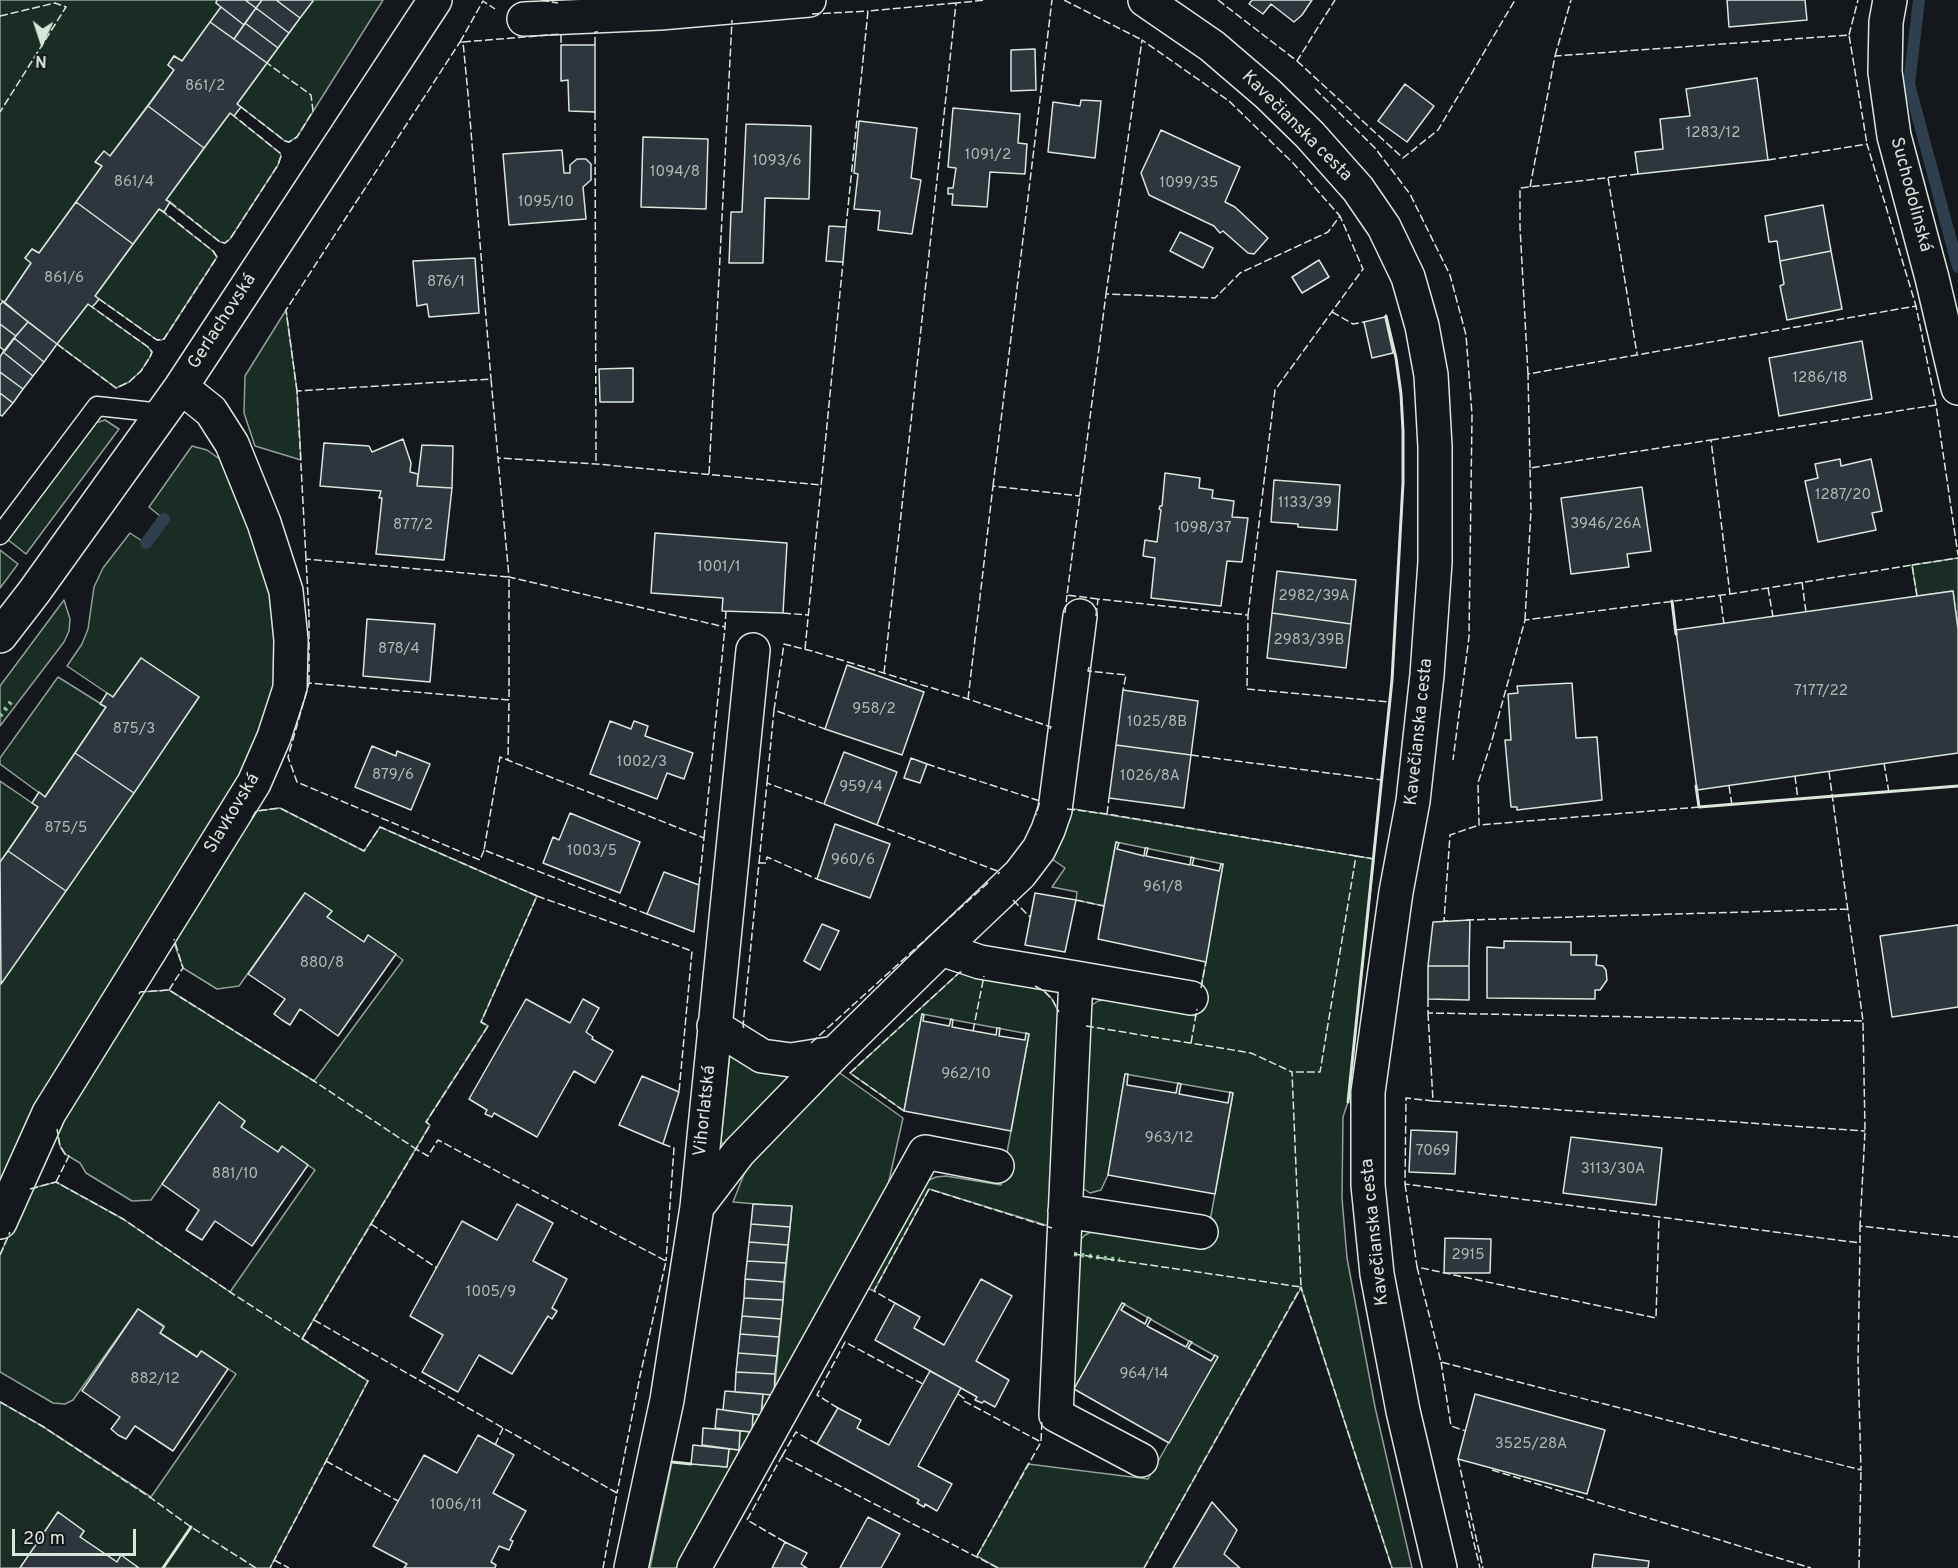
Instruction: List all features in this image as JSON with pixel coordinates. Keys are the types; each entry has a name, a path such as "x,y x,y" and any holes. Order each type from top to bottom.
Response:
{"street":[{"name":"Gerlachovská","path":"0,636 181,387 435,0"},
{"path":"525,20 660,14 809,0"},
{"name":"Kavečianska cesta","path":"1145,0 1212,46 1268,94 1310,135 1358,189 1384,227 1408,277 1422,326 1431,375 1435,447 1435,562 1427,675 1413,801 1396,892 1368,1092 1368,1185 1379,1285 1403,1411 1440,1568"},
{"name":"Suchodolinská","path":"1890,0 1886,22 1885,72 1894,136 1932,278 1958,388"},
{"name":"Slavkovská","path":"0,1222 49,1113 254,783 274,737 290,688 291,640 286,591 264,523 232,444 211,411 181,387"},
{"path":"697,1207 739,1152 835,1053 1020,874 1040,849 1055,810 1080,616"},
{"name":"Vihorlatská","path":"631,1568 667,1401 697,1207 753,650"},
{"path":"941,949 980,962 1191,998"},
{"path":"1076,978 1056,1415 1141,1460"},
{"path":"714,1026 762,1056 791,1060 835,1053"},
{"path":"694,1568 925,1152 997,1166"},
{"path":"1065,1211 1201,1232"}],"lane":[{"path":"0,535 97,406 162,413"}],"green space":[{"path":"0,0 217,0 216,3 221,7 182,61 174,56 168,65 174,70 110,156 96,162 102,166 39,253 32,249 25,258 31,263 4,303 0,299"},
{"path":"313,0 383,0 297,137 289,142 237,104"},
{"path":"230,113 281,156 278,165 230,239 225,243 220,242 166,200"},
{"path":"159,209 213,251 217,257 164,339 157,340 95,296"},
{"path":"88,304 152,352 141,371 129,382 116,388 57,344"},
{"path":"286,310 297,391 301,460 255,446 244,413 245,376"},
{"path":"105,420 119,429 26,554 7,539 95,423"},
{"path":"192,446 207,450 221,460 268,566 279,667 262,745 0,1185 0,984 199,697 141,658 113,697 67,666 82,644 88,629 94,587 103,568 130,533 142,541 160,516 149,507"},
{"path":"0,550 18,564 0,588"},
{"path":"1958,558 1958,629 1953,591 1917,596 1912,565"},
{"path":"64,600 70,619 69,631 64,642 0,726 0,686"},
{"path":"58,677 106,707 45,797 0,764 0,758"},
{"path":"0,781 38,807 0,862"},
{"path":"280,808 364,851 380,827 537,896 481,1022 488,1026 426,1122 430,1125 302,1339 368,1381 270,1568 139,1568 121,1556 117,1562 80,1537 84,1531 58,1512 20,1568 0,1568 0,1402 42,1426 151,1497 236,1374 202,1351 197,1357 160,1333 164,1326 138,1309 73,1400 65,1404 53,1403 0,1372 0,1255 29,1189 56,1182 123,1219 230,1292 315,1170 282,1147 278,1152 241,1127 245,1121 219,1103 151,1200 132,1201 86,1173 80,1163 65,1154 60,1146 56,1128 140,992 169,990 314,1081 403,960 368,935 364,942 327,917 332,911 305,893 239,986 217,989 183,968 173,940 256,811"},
{"path":"1068,808 1374,859 1348,1102 1343,1117 1342,1198 1347,1258 1375,1407 1412,1568 1392,1568 1301,1288 1144,1568 998,1568 977,1556 1028,1464 1148,1479 1217,1357 1122,1303 1074,1389 1079,1241 1096,1230 1205,1249 1233,1093 1125,1074 1108,1175 1101,1190 1090,1193 1081,1187 1086,1015 1092,1005 1109,999 1196,1016 1223,864 1116,842 1104,906 1076,900 1077,892 1052,887 1065,868 1046,855"},
{"path":"960,972 1035,986 1052,999 1060,1015 1052,1227 929,1189 874,1291 865,1287 925,1182 946,1176 1001,1185 1029,1034 922,1014 904,1111 850,1073"},
{"path":"730,1053 803,1067 723,1145 721,1141"},
{"path":"837,1071 903,1118 886,1194 680,1568 650,1568 672,1462 727,1467 729,1449 739,1450 740,1431 751,1432 753,1414 761,1415 763,1394 774,1395 792,1207 733,1202 746,1169"}],"building":[{"path":"217,0 245,0 256,8 244,25 216,3"},
{"path":"245,0 262,0 256,8"},
{"path":"262,0 276,0 300,18 289,33 256,8"},
{"path":"276,0 312,0 313,1 300,18"},
{"path":"1252,0 1312,0 1294,22 1271,4 1263,14 1249,4"},
{"path":"1727,0 1805,0 1807,20 1729,27"},
{"path":"221,7 244,25 234,39 210,22"},
{"path":"256,8 289,33 278,48 245,23"},
{"path":"210,22 267,63 237,104 241,107 234,116 230,113 204,148 148,106 174,70 168,65 174,56 182,61"},
{"path":"245,23 278,48 267,63 234,39"},
{"path":"561,45 595,45 595,112 569,111 568,80 561,81"},
{"path":"1035,49 1036,90 1011,91 1011,50"},
{"path":"1757,78 1768,160 1638,174 1635,152 1663,149 1660,119 1690,116 1686,89"},
{"path":"1405,84 1434,106 1407,142 1378,121"},
{"path":"1081,100 1101,101 1095,158 1048,152 1053,102 1080,106"},
{"path":"148,106 204,148 166,200 170,202 164,212 159,209 133,244 76,202 102,166 95,162 104,151 110,156"},
{"path":"953,108 1020,114 1018,143 1027,144 1025,174 990,172 987,207 952,205 953,194 948,194 948,188 953,188 956,168 948,167"},
{"path":"859,121 917,128 911,178 921,180 912,234 878,230 880,211 854,209 858,174 854,173"},
{"path":"746,124 811,126 809,199 765,198 763,263 729,263 731,212 742,212"},
{"path":"1161,130 1240,167 1225,202 1235,207 1268,238 1254,254 1248,253 1223,231 1220,233 1214,226 1149,195 1141,173"},
{"path":"643,137 708,139 706,209 641,207"},
{"path":"562,150 564,173 570,173 570,165 577,159 586,159 591,164 591,180 583,187 586,219 509,225 503,154"},
{"path":"76,202 133,244 95,296 99,299 96,303 92,307 88,304 57,344 4,303 31,263 25,258 32,249 39,253"},
{"path":"1823,205 1831,251 1780,261 1777,241 1769,242 1765,216"},
{"path":"829,226 846,227 843,262 826,261"},
{"path":"1180,232 1213,248 1203,268 1170,251"},
{"path":"1831,251 1842,309 1787,320 1780,286 1784,284 1780,261"},
{"path":"475,258 479,313 429,317 427,304 417,306 413,261"},
{"path":"1319,260 1329,277 1302,293 1292,277"},
{"path":"3,301 28,322 16,336 0,324 0,305"},
{"path":"1385,317 1393,353 1372,358 1364,322"},
{"path":"28,322 57,344 44,362 14,338"},
{"path":"0,324 16,336 5,351 0,347"},
{"path":"14,338 44,362 33,376 3,352"},
{"path":"1862,341 1872,399 1779,416 1769,358"},
{"path":"3,352 33,376 23,389 0,372 0,357"},
{"path":"633,368 633,402 600,402 599,369"},
{"path":"0,372 23,389 13,403 0,393"},
{"path":"0,393 13,403 2,416 0,415"},
{"path":"403,439 411,463 410,472 418,474 417,486 452,488 444,560 376,554 381,491 320,486 324,443 369,446 372,452"},
{"path":"422,445 453,446 452,488 417,486"},
{"path":"1840,459 1841,466 1871,459 1882,511 1872,513 1876,530 1818,542 1805,481 1818,478 1815,464"},
{"path":"1165,473 1200,478 1199,488 1213,490 1212,498 1234,501 1232,517 1248,518 1242,562 1227,561 1221,606 1151,598 1155,558 1143,556 1145,540 1157,542 1161,510 1159,509 1162,506"},
{"path":"1274,480 1340,485 1337,530 1271,522"},
{"path":"1642,487 1651,551 1627,554 1629,567 1571,574 1561,498"},
{"path":"655,533 787,543 783,613 722,611 723,598 651,593"},
{"path":"1277,571 1356,580 1351,624 1272,613"},
{"path":"1953,591 1958,629 1958,753 1697,790 1676,630"},
{"path":"1272,613 1351,624 1346,668 1267,658"},
{"path":"367,619 435,624 430,682 363,676"},
{"path":"141,658 199,697 134,793 75,753 106,707 100,704 107,693 113,697"},
{"path":"847,665 924,692 902,755 825,729"},
{"path":"1572,683 1576,738 1597,737 1602,800 1517,810 1517,807 1511,807 1505,740 1511,740 1508,694 1518,693 1517,686"},
{"path":"1123,690 1198,701 1191,755 1116,745"},
{"path":"610,721 631,729 634,721 648,726 645,736 693,753 684,779 667,773 657,799 590,774"},
{"path":"1116,745 1191,755 1184,808 1109,798"},
{"path":"372,746 396,756 397,751 430,764 411,810 355,787"},
{"path":"844,752 897,772 877,825 824,804"},
{"path":"75,753 134,793 66,891 8,851 38,807 32,803 39,792 45,797"},
{"path":"911,758 927,764 920,783 904,778"},
{"path":"570,813 640,842 620,893 543,863 553,837 559,840"},
{"path":"835,824 890,844 870,898 817,879"},
{"path":"1116,842 1119,843 1117,849 1144,856 1145,848 1148,848 1146,856 1190,865 1191,857 1194,858 1192,865 1219,871 1223,864 1206,962 1098,939"},
{"path":"8,851 66,891 1,984 0,862"},
{"path":"664,872 699,885 694,932 647,914"},
{"path":"305,893 332,911 327,917 364,942 368,935 396,954 338,1036 300,1009 290,1025 282,1020 274,1014 285,999 248,974"},
{"path":"1035,893 1076,900 1065,952 1025,945"},
{"path":"1470,920 1469,966 1428,966 1433,922"},
{"path":"822,924 839,931 820,970 804,961"},
{"path":"1958,925 1958,1007 1892,1017 1880,936"},
{"path":"1504,941 1571,942 1571,955 1597,955 1596,965 1603,966 1606,970 1607,980 1600,990 1595,990 1595,999 1487,998 1487,947 1504,948"},
{"path":"1428,966 1469,966 1469,1000 1428,999"},
{"path":"526,999 570,1023 583,999 599,1008 586,1032 593,1037 592,1039 613,1051 595,1083 574,1071 537,1137 494,1113 492,1117 485,1114 487,1110 469,1099"},
{"path":"922,1014 924,1015 923,1021 949,1026 951,1019 953,1020 952,1027 996,1035 997,1028 1000,1028 999,1036 1025,1040 1026,1033 1029,1034 1011,1131 904,1111"},
{"path":"1125,1074 1128,1074 1127,1085 1176,1093 1178,1083 1181,1084 1179,1094 1228,1103 1230,1092 1233,1093 1215,1194 1108,1175"},
{"path":"642,1076 679,1092 663,1144 619,1125"},
{"path":"219,1102 245,1121 241,1127 278,1152 282,1146 308,1165 252,1246 215,1221 202,1240 186,1230 199,1210 162,1184"},
{"path":"1411,1130 1457,1132 1455,1174 1409,1172"},
{"path":"1571,1137 1662,1148 1656,1205 1563,1193"},
{"path":"517,1204 553,1223 533,1261 567,1279 552,1308 557,1311 552,1319 548,1316 512,1374 479,1355 458,1392 422,1372 443,1335 410,1316 462,1221 497,1240"},
{"path":"753,1204 792,1206 790,1227 751,1224"},
{"path":"751,1224 790,1227 788,1245 749,1242"},
{"path":"1445,1238 1491,1239 1490,1273 1444,1273"},
{"path":"749,1242 788,1245 786,1263 747,1261"},
{"path":"747,1261 786,1263 784,1282 745,1279"},
{"path":"745,1279 784,1282 783,1300 744,1298"},
{"path":"981,1279 1012,1296 976,1361 1009,1380 995,1407 984,1401 982,1403 975,1400 977,1397 875,1340 895,1303 920,1317 914,1328 944,1345"},
{"path":"744,1298 783,1300 781,1319 742,1316"},
{"path":"1122,1303 1125,1304 1121,1310 1145,1324 1148,1317 1151,1319 1147,1326 1186,1347 1189,1341 1192,1342 1188,1348 1211,1361 1215,1355 1218,1357 1169,1443 1074,1389"},
{"path":"138,1309 164,1327 160,1333 197,1357 201,1351 228,1369 173,1451 135,1426 126,1439 118,1435 111,1429 120,1417 82,1391"},
{"path":"742,1316 781,1319 779,1337 740,1334"},
{"path":"740,1334 779,1337 777,1356 738,1353"},
{"path":"738,1353 777,1356 775,1374 736,1372"},
{"path":"930,1371 961,1388 918,1466 952,1484 937,1511 925,1504 924,1507 917,1503 919,1500 817,1444 838,1408 861,1420 857,1428 889,1445"},
{"path":"736,1372 775,1374 774,1395 735,1392"},
{"path":"725,1391 763,1394 761,1415 723,1410"},
{"path":"1475,1394 1605,1430 1587,1494 1458,1459"},
{"path":"717,1409 753,1414 752,1432 715,1428"},
{"path":"703,1428 740,1431 739,1450 702,1445"},
{"path":"478,1435 514,1455 493,1493 526,1511 510,1540 513,1541 509,1550 499,1546 491,1562 496,1565 495,1568 404,1568 407,1564 373,1546 424,1455 457,1473"},
{"path":"693,1445 729,1449 727,1467 691,1464"},
{"path":"1212,1502 1237,1530 1224,1554 1240,1568 1173,1568"},
{"path":"58,1512 84,1531 80,1537 117,1562 121,1555 139,1568 20,1568"},
{"path":"868,1517 900,1534 881,1568 840,1568"},
{"path":"785,1542 807,1553 801,1564 807,1568 772,1568"},
{"path":"1594,1554 1649,1561 1648,1568 1592,1568"}],"waterway":[{"path":"1919,0 1909,84 1958,267"},
{"path":"146,543 164,519"}],"hedge":[{"path":"0,716 11,702"},
{"path":"1074,1254 1120,1260"}],"fence":[{"path":"541,0 558,3"},
{"path":"884,673 956,3 986,0"},
{"path":"993,486 1052,0"},
{"path":"1064,0 1142,40"},
{"path":"1218,0 1297,61 1335,0"},
{"path":"1297,61 1403,158 1438,130 1515,0"},
{"path":"1555,56 1571,0"},
{"path":"1849,35 1858,0"},
{"path":"460,42 483,1 495,9"},
{"path":"0,16 55,3 66,7 0,112"},
{"path":"846,227 868,11 956,3"},
{"path":"812,14 868,11"},
{"path":"709,474 732,20"},
{"path":"595,45 595,32 598,32"},
{"path":"463,42 561,34 561,45"},
{"path":"1530,187 1555,56 1849,35 1867,144"},
{"path":"1106,294 1142,40 1229,101 1293,163 1340,216"},
{"path":"297,391 286,310 460,42 463,42 468,94 491,379"},
{"path":"241,107 289,142 297,137 313,111 311,95 267,63"},
{"path":"1315,89 1375,148 1410,194 1450,275 1466,335 1472,415 1469,637 1453,760"},
{"path":"595,112 596,464"},
{"path":"170,202 220,242 225,243 230,239 278,165 281,156 234,116"},
{"path":"1768,160 1867,144 1916,306"},
{"path":"1528,374 1520,188 1638,174"},
{"path":"1608,178 1637,354"},
{"path":"99,299 157,340 164,339 217,257 213,251 164,212"},
{"path":"1098,599 1067,595 1106,294 1215,298 1240,273 1328,232 1340,216 1363,269 1275,390 1248,615"},
{"path":"805,649 843,262"},
{"path":"1530,468 1528,374 1916,306 1936,405"},
{"path":"57,344 116,388 129,382 141,371 152,352 92,307"},
{"path":"1332,312 1353,324 1364,322"},
{"path":"306,559 297,391 491,379 498,458"},
{"path":"1711,440 1936,405 1958,555"},
{"path":"1525,620 1531,510 1530,468 1711,440 1730,594"},
{"path":"726,611 725,627 509,577 498,458 596,464 821,485"},
{"path":"968,699 993,486 1080,496"},
{"path":"1912,565 1958,558"},
{"path":"309,683 306,559 509,577 509,700"},
{"path":"1699,807 1479,825 1478,783 1525,620 1730,594 1912,565 1917,596"},
{"path":"1802,582 1806,612"},
{"path":"1768,588 1773,617"},
{"path":"1065,613 1067,595"},
{"path":"1720,595 1724,624"},
{"path":"1096,616 1098,599 1248,615 1247,689 1390,702"},
{"path":"783,613 808,615"},
{"path":"704,838 725,627"},
{"path":"774,710 784,644 968,699 1051,727 1050,729"},
{"path":"1089,667 1088,671 1126,675 1123,690"},
{"path":"484,850 480,860 297,782 288,757 309,683 509,700 508,760"},
{"path":"767,783 774,710 825,729"},
{"path":"1191,755 1382,780"},
{"path":"647,914 484,850 500,757 704,838 699,885"},
{"path":"1884,763 1889,793"},
{"path":"927,764 1040,801 1036,815"},
{"path":"1829,772 1863,1021 1865,1131 1860,1226 1958,1237"},
{"path":"1795,776 1798,800"},
{"path":"759,863 767,783 824,804"},
{"path":"1729,786 1732,805"},
{"path":"1107,814 1109,798"},
{"path":"252,818 256,811 280,808 364,851 380,827 537,896 481,1022 488,1026 426,1122 430,1125 416,1149 428,1156 438,1140 666,1261 617,1493"},
{"path":"1067,809 1356,856 1320,1072 1292,1072"},
{"path":"877,825 1000,872 998,874"},
{"path":"1448,921 1444,921 1450,835 1479,825"},
{"path":"1356,856 1374,859"},
{"path":"744,1028 759,863 766,863 767,857 817,879"},
{"path":"811,1043 989,882"},
{"path":"537,896 692,951 679,1092"},
{"path":"1013,900 1030,917"},
{"path":"1076,900 1104,906"},
{"path":"1466,920 1849,909"},
{"path":"169,990 183,968 174,939"},
{"path":"1201,988 1206,962"},
{"path":"904,1111 850,1073 960,972 964,973"},
{"path":"973,1031 984,976"},
{"path":"1035,986 1052,999 1059,1012"},
{"path":"139,994 140,992 169,990 314,1081 416,1149 302,1339"},
{"path":"1428,999 1428,1013 1863,1021"},
{"path":"1191,1043 1197,1009"},
{"path":"1428,1013 1433,1101 1865,1131"},
{"path":"1074,1254 1301,1287 1292,1072 1251,1053 1086,1026"},
{"path":"1433,1101 1406,1098 1405,1184 1860,1243 1860,1226"},
{"path":"56,1182 69,1156 60,1146 57,1129"},
{"path":"663,1144 674,1148 666,1261"},
{"path":"30,1189 56,1182 123,1219 230,1292 368,1381 270,1568"},
{"path":"1405,1184 1417,1267 1656,1318 1659,1217"},
{"path":"895,1303 874,1291 929,1189 1052,1228"},
{"path":"371,1224 437,1268"},
{"path":"0,1255 10,1232"},
{"path":"1417,1267 1441,1362 1861,1470 1858,1361 1860,1243"},
{"path":"1144,1568 1301,1287 1392,1568"},
{"path":"314,1320 617,1493 603,1568"},
{"path":"838,1408 817,1395 845,1342 923,1384"},
{"path":"1441,1362 1451,1426 1466,1431"},
{"path":"958,1394 965,1399 964,1401 1041,1442 1042,1420"},
{"path":"0,1402 42,1426 256,1568"},
{"path":"495,1445 503,1428"},
{"path":"782,1456 796,1432 817,1444"},
{"path":"977,1556 1041,1442"},
{"path":"785,1542 747,1520 782,1456 998,1568"},
{"path":"1458,1459 1483,1568"},
{"path":"326,1461 398,1501"},
{"path":"1492,1470 1811,1568"},
{"path":"1859,1568 1861,1470"},
{"path":"1466,1510 1480,1568"},
{"path":"274,1560 289,1568"}],"wall":[{"path":"1348,1102 1392,680 1403,483 1401,394 1396,358 1386,316"},
{"path":"1672,601 1676,634"},
{"path":"1696,786 1699,807 1958,786"},
{"path":"672,1462 691,1464"},
{"path":"163,1568 191,1527"}]}
